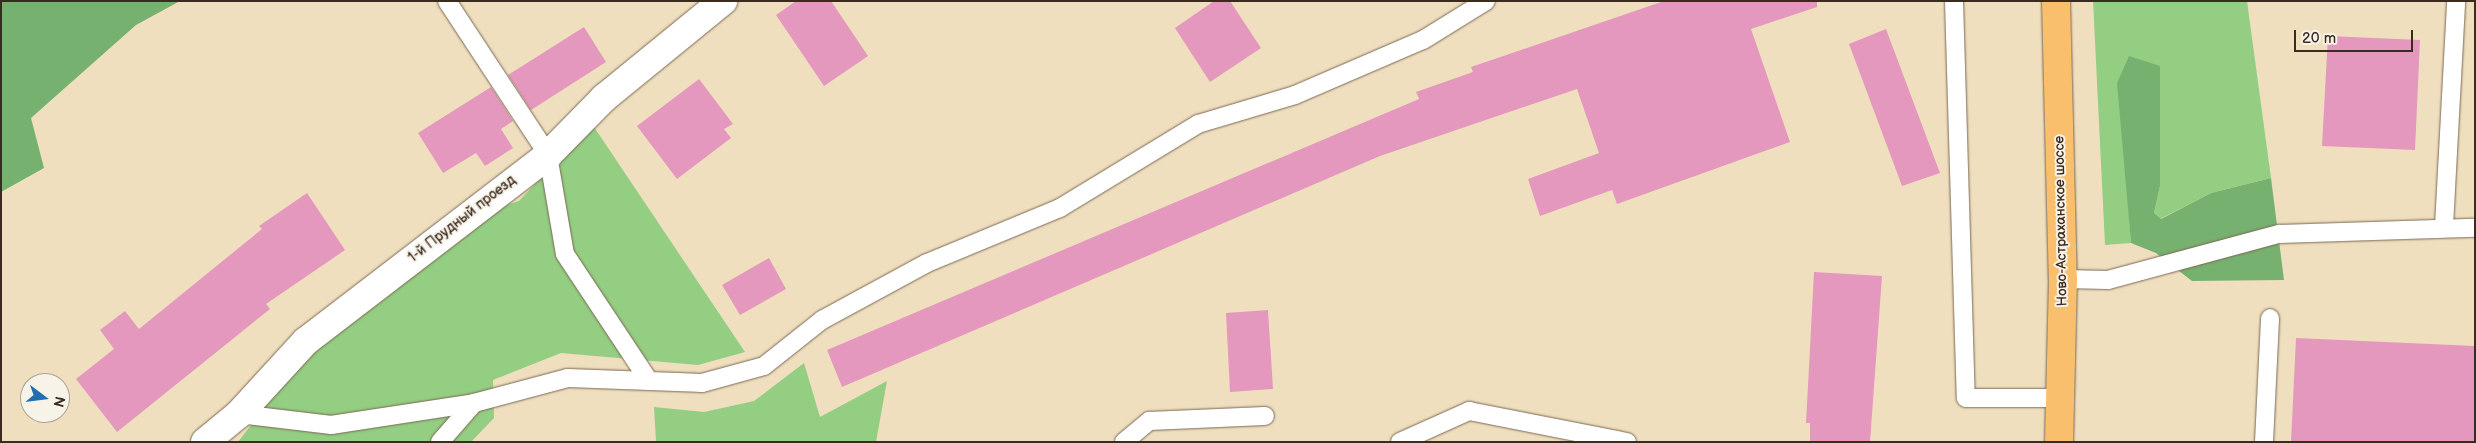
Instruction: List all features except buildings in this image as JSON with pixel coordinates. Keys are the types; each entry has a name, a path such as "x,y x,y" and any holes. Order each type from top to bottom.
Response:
{"main road":[{"name":"Ново-Астраханское шоссе","path":"2056,1 2063,279 2059,442"}],"street":[{"name":"1-й Прудный проезд","path":"205,442 238,414 306,341 548,155 604,98 723,1"}],"lane":[{"path":"447,1 548,155 565,254 649,381"},
{"path":"238,414 331,425 474,403 568,378 702,383 764,366 822,320 927,263 1060,208 1198,124 1304,91 1423,40 1486,1"},
{"path":"1954,1 1966,398 2061,398"},
{"path":"2444,226 2456,1"},
{"path":"2063,279 2108,280 2279,234 2444,226 2475,228"},
{"path":"2264,442 2270,318"},
{"path":"440,442 474,403"},
{"path":"1400,442 1469,411 1627,442"},
{"path":"1124,442 1149,421 1266,416"}],"green space":[{"path":"1,1 180,1 136,25 31,118 44,168 1,192"},
{"path":"2093,1 2247,1 2271,178 2211,193 2160,219 2154,213 2160,186 2160,66 2127,186 2131,243 2105,245"},
{"path":"2129,56 2160,66 2160,186 2154,213 2161,219 2211,193 2271,178 2284,280 2192,281 2156,253 2131,243 2117,83"},
{"path":"592,124 745,352 698,365 561,353 493,380 494,418 471,442 238,442 290,374 473,216 519,201"},
{"path":"804,363 820,417 887,381 876,442 656,442 654,407 704,412 754,401"}]}
